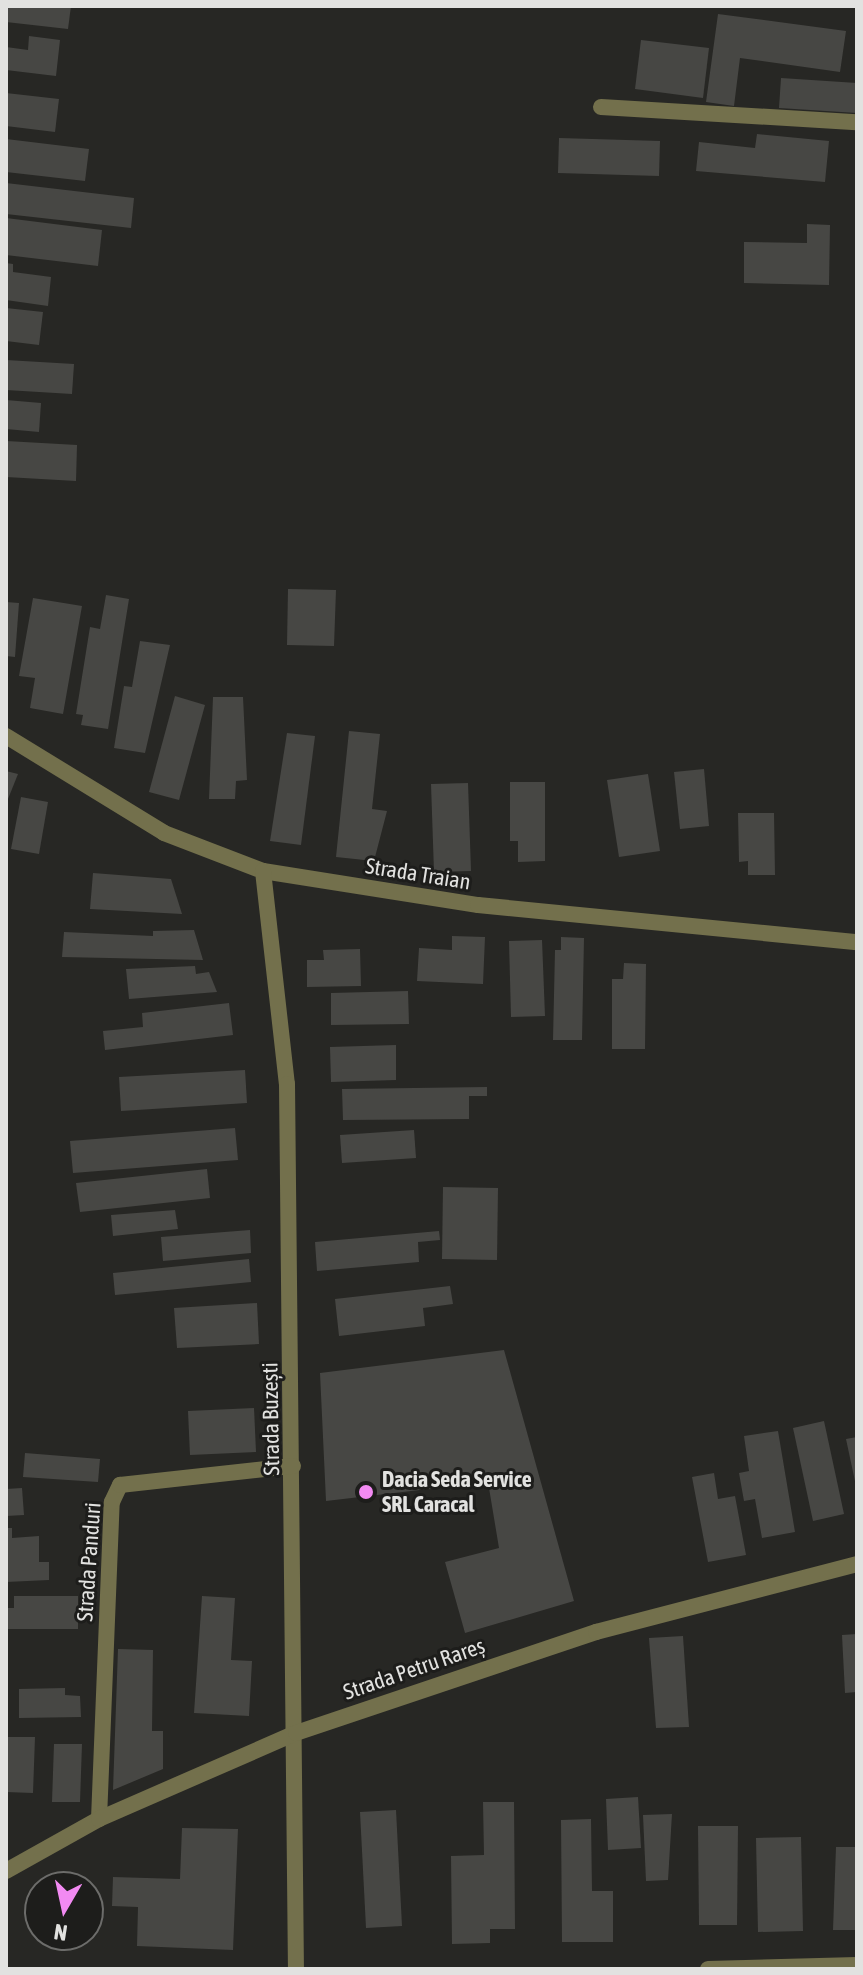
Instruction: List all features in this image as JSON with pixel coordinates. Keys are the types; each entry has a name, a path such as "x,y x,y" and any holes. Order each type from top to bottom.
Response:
{"street":[{"path":"601,107 857,122"},
{"name":"Strada Traian","path":"6,736 164,833 263,871 478,905 857,942"},
{"name":"Strada Buzești","path":"263,871 267,947 287,1084 296,1969"},
{"name":"Strada Panduri","path":"99,1819 112,1502 120,1485 293,1466"},
{"name":"Strada Petru Rareș","path":"6,1871 99,1819 296,1733 596,1632 857,1564"},
{"path":"708,1969 857,1965"}],"building":[{"path":"6,6 71,6 68,29 6,22"},
{"path":"718,14 846,31 840,72 740,58 734,106 706,102"},
{"path":"29,36 60,40 56,76 6,70 6,47 28,50"},
{"path":"641,40 709,48 703,98 635,89"},
{"path":"781,78 857,83 857,113 779,108"},
{"path":"6,93 59,99 55,132 6,126"},
{"path":"757,134 829,141 825,182 696,171 699,142 755,148"},
{"path":"559,138 660,141 659,176 558,173"},
{"path":"6,139 89,149 85,181 6,172"},
{"path":"6,183 134,198 131,228 6,214"},
{"path":"6,218 102,230 98,266 6,255"},
{"path":"807,224 830,225 829,285 744,283 744,242 807,243"},
{"path":"6,263 13,264 13,272 51,277 48,306 6,300"},
{"path":"6,308 43,312 39,345 6,341"},
{"path":"6,360 74,364 72,394 6,390"},
{"path":"6,400 41,403 39,432 6,429"},
{"path":"6,441 77,445 76,481 6,477"},
{"path":"288,589 336,590 334,646 287,645"},
{"path":"106,595 129,599 108,729 81,725 83,715 76,714 90,627 100,629"},
{"path":"33,598 82,606 63,714 30,708 35,678 19,676"},
{"path":"6,602 19,603 15,657 6,656"},
{"path":"140,641 170,645 145,753 114,748 124,686 132,687"},
{"path":"175,696 205,705 179,800 149,792"},
{"path":"213,697 243,697 247,780 236,781 235,799 209,799"},
{"path":"349,731 380,734 372,809 387,811 374,861 336,857"},
{"path":"287,733 315,736 301,845 270,841"},
{"path":"704,769 709,826 680,829 674,772"},
{"path":"6,771 18,774 6,804"},
{"path":"648,774 660,851 619,857 607,780"},
{"path":"510,782 545,782 545,861 518,862 518,841 510,841"},
{"path":"468,783 471,871 434,872 431,784"},
{"path":"21,797 48,802 39,854 11,849"},
{"path":"738,813 774,813 775,875 748,875 748,861 739,862"},
{"path":"93,873 171,879 182,914 90,909"},
{"path":"194,930 203,960 62,957 64,932 153,936 153,931"},
{"path":"452,936 485,937 483,984 417,981 419,948 452,950"},
{"path":"561,937 584,938 582,1040 553,1040 555,950 561,950"},
{"path":"542,940 545,1016 511,1017 509,941"},
{"path":"360,949 361,986 307,987 307,960 324,960 323,950"},
{"path":"624,963 646,964 645,1049 612,1049 612,979 623,979"},
{"path":"195,966 196,974 209,972 217,992 129,999 126,969"},
{"path":"408,991 409,1024 331,1025 331,993"},
{"path":"229,1003 233,1035 105,1050 103,1031 143,1027 142,1013"},
{"path":"396,1045 396,1080 331,1082 330,1047"},
{"path":"245,1070 247,1103 121,1111 119,1077"},
{"path":"487,1087 487,1096 469,1096 469,1119 343,1120 342,1089"},
{"path":"235,1128 238,1160 73,1173 70,1141"},
{"path":"414,1130 416,1158 342,1163 340,1135"},
{"path":"207,1169 210,1198 80,1212 76,1183"},
{"path":"443,1187 498,1188 497,1260 442,1259"},
{"path":"175,1210 178,1229 113,1236 111,1215"},
{"path":"250,1230 251,1253 163,1261 161,1237"},
{"path":"439,1231 440,1240 418,1242 419,1262 317,1271 315,1242"},
{"path":"249,1259 251,1282 115,1295 113,1273"},
{"path":"450,1286 453,1304 423,1308 425,1326 339,1336 335,1299"},
{"path":"257,1303 259,1344 177,1348 174,1308"},
{"name":"Dacia Seda Service SRL Caracal","path":"504,1350 574,1601 465,1633 445,1562 499,1548 488,1482 326,1501 320,1373"},
{"path":"254,1408 256,1452 190,1455 188,1411"},
{"path":"824,1421 844,1514 813,1521 793,1428"},
{"path":"778,1431 795,1532 762,1538 755,1499 744,1501 739,1473 749,1471 744,1436"},
{"path":"857,1437 857,1486 856,1486 846,1439"},
{"path":"25,1453 100,1459 98,1482 23,1477"},
{"path":"714,1473 718,1499 735,1496 746,1555 708,1562 692,1477"},
{"path":"22,1488 24,1515 6,1516 6,1489"},
{"path":"6,1528 12,1528 12,1538 39,1536 39,1562 49,1562 49,1580 6,1582"},
{"path":"14,1596 78,1596 78,1629 6,1629 6,1608 14,1608"},
{"path":"202,1596 235,1598 231,1660 252,1661 249,1716 194,1713"},
{"path":"857,1634 857,1692 845,1693 842,1635"},
{"path":"683,1636 689,1727 656,1728 649,1638"},
{"path":"118,1649 153,1650 152,1731 163,1731 163,1769 113,1790"},
{"path":"65,1688 65,1695 80,1696 81,1717 19,1718 19,1689"},
{"path":"8,1737 35,1737 33,1793 6,1792"},
{"path":"54,1744 82,1744 80,1802 52,1802"},
{"path":"638,1797 641,1848 608,1850 606,1799"},
{"path":"483,1802 514,1802 515,1929 490,1929 490,1943 452,1944 451,1856 484,1855"},
{"path":"396,1810 402,1926 366,1928 360,1812"},
{"path":"672,1814 668,1880 646,1881 643,1815"},
{"path":"591,1819 592,1891 613,1891 613,1942 562,1942 561,1820"},
{"path":"698,1826 738,1826 737,1925 699,1925"},
{"path":"182,1828 238,1829 233,1950 137,1946 138,1907 112,1906 113,1877 180,1879"},
{"path":"801,1837 803,1931 758,1932 756,1838"},
{"path":"836,1847 857,1847 857,1930 833,1930"}],"place":[{"name":"Dacia Seda Service SRL Caracal","path":"366,1492"}]}
